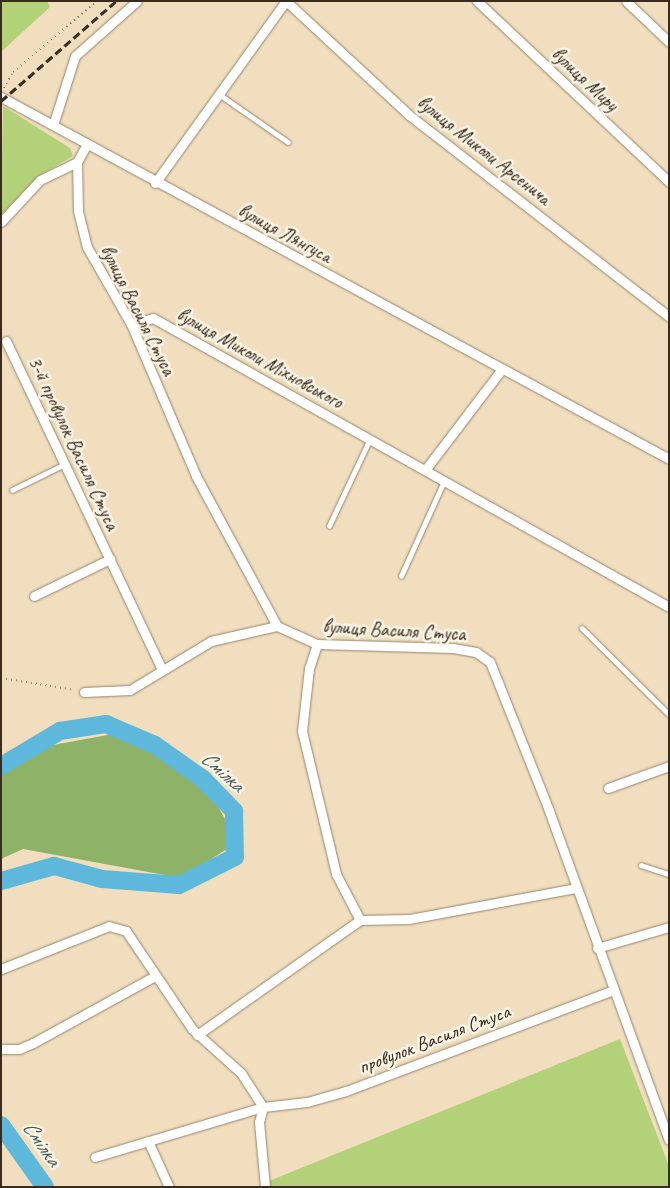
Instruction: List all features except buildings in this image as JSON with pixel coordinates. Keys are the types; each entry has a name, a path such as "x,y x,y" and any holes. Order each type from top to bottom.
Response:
{"street":[{"path":"53,125 70,63 137,1"},
{"path":"155,183 286,1"},
{"name":"вулиця Миколи Арсенича","path":"286,1 409,115 669,317"},
{"name":"вулиця Миру","path":"477,1 669,182"},
{"path":"626,1 669,42"},
{"name":"вулиця Лянгуса","path":"1,97 155,183 669,459"},
{"path":"1,222 40,180 77,162 87,144"},
{"name":"вулиця Василя Стуса","path":"77,162 78,211 87,247 131,324 196,476 277,626 317,644 453,648 476,652 490,662 669,1140"},
{"name":"вулиця Миколи Міхновського","path":"131,324 153,318 669,607"},
{"name":"3-й провулок Василя Стуса","path":"6,341 162,670"},
{"path":"425,470 502,369"},
{"name":"3-й провулок Василя Стуса","path":"34,596 110,559"},
{"path":"84,692 130,690 211,641 277,626"},
{"path":"317,644 309,668 302,731 336,874 360,920"},
{"path":"608,788 669,766"},
{"path":"197,1035 360,920 409,919 576,888"},
{"path":"1,969 109,926 126,932 153,977 197,1035 241,1072 263,1107 259,1122 264,1187"},
{"path":"597,948 669,926"},
{"path":"1,1049 19,1049 33,1043 153,977"},
{"name":"провулок Василя Стуса","path":"95,1157 263,1107 346,1091 613,990"},
{"path":"148,1141 169,1187"}],"lane":[{"path":"219,94 288,142"},
{"path":"329,526 370,439"},
{"path":"12,490 65,464"},
{"path":"401,576 444,481"},
{"path":"582,628 669,714"},
{"path":"641,865 669,874"}],"path":[{"path":"1,92 13,72 97,1"},
{"path":"1,678 84,692"}],"green space":[{"path":"1,1 47,1 50,7 1,52"},
{"path":"3,106 70,148 73,156 40,175 1,215"},
{"path":"124,732 199,773 238,842 181,878 23,849 1,859 1,768 31,749"},
{"path":"620,1039 669,1166 669,1187 271,1187 269,1181"}],"waterway":[{"name":"Смілка","path":"1,766 60,731 106,724 155,745 203,779 234,811 235,857 179,885 102,879 54,866 1,881"},
{"name":"Смілка","path":"1,1125 45,1187"}],"railway":[{"path":"1,101 116,1"}]}
